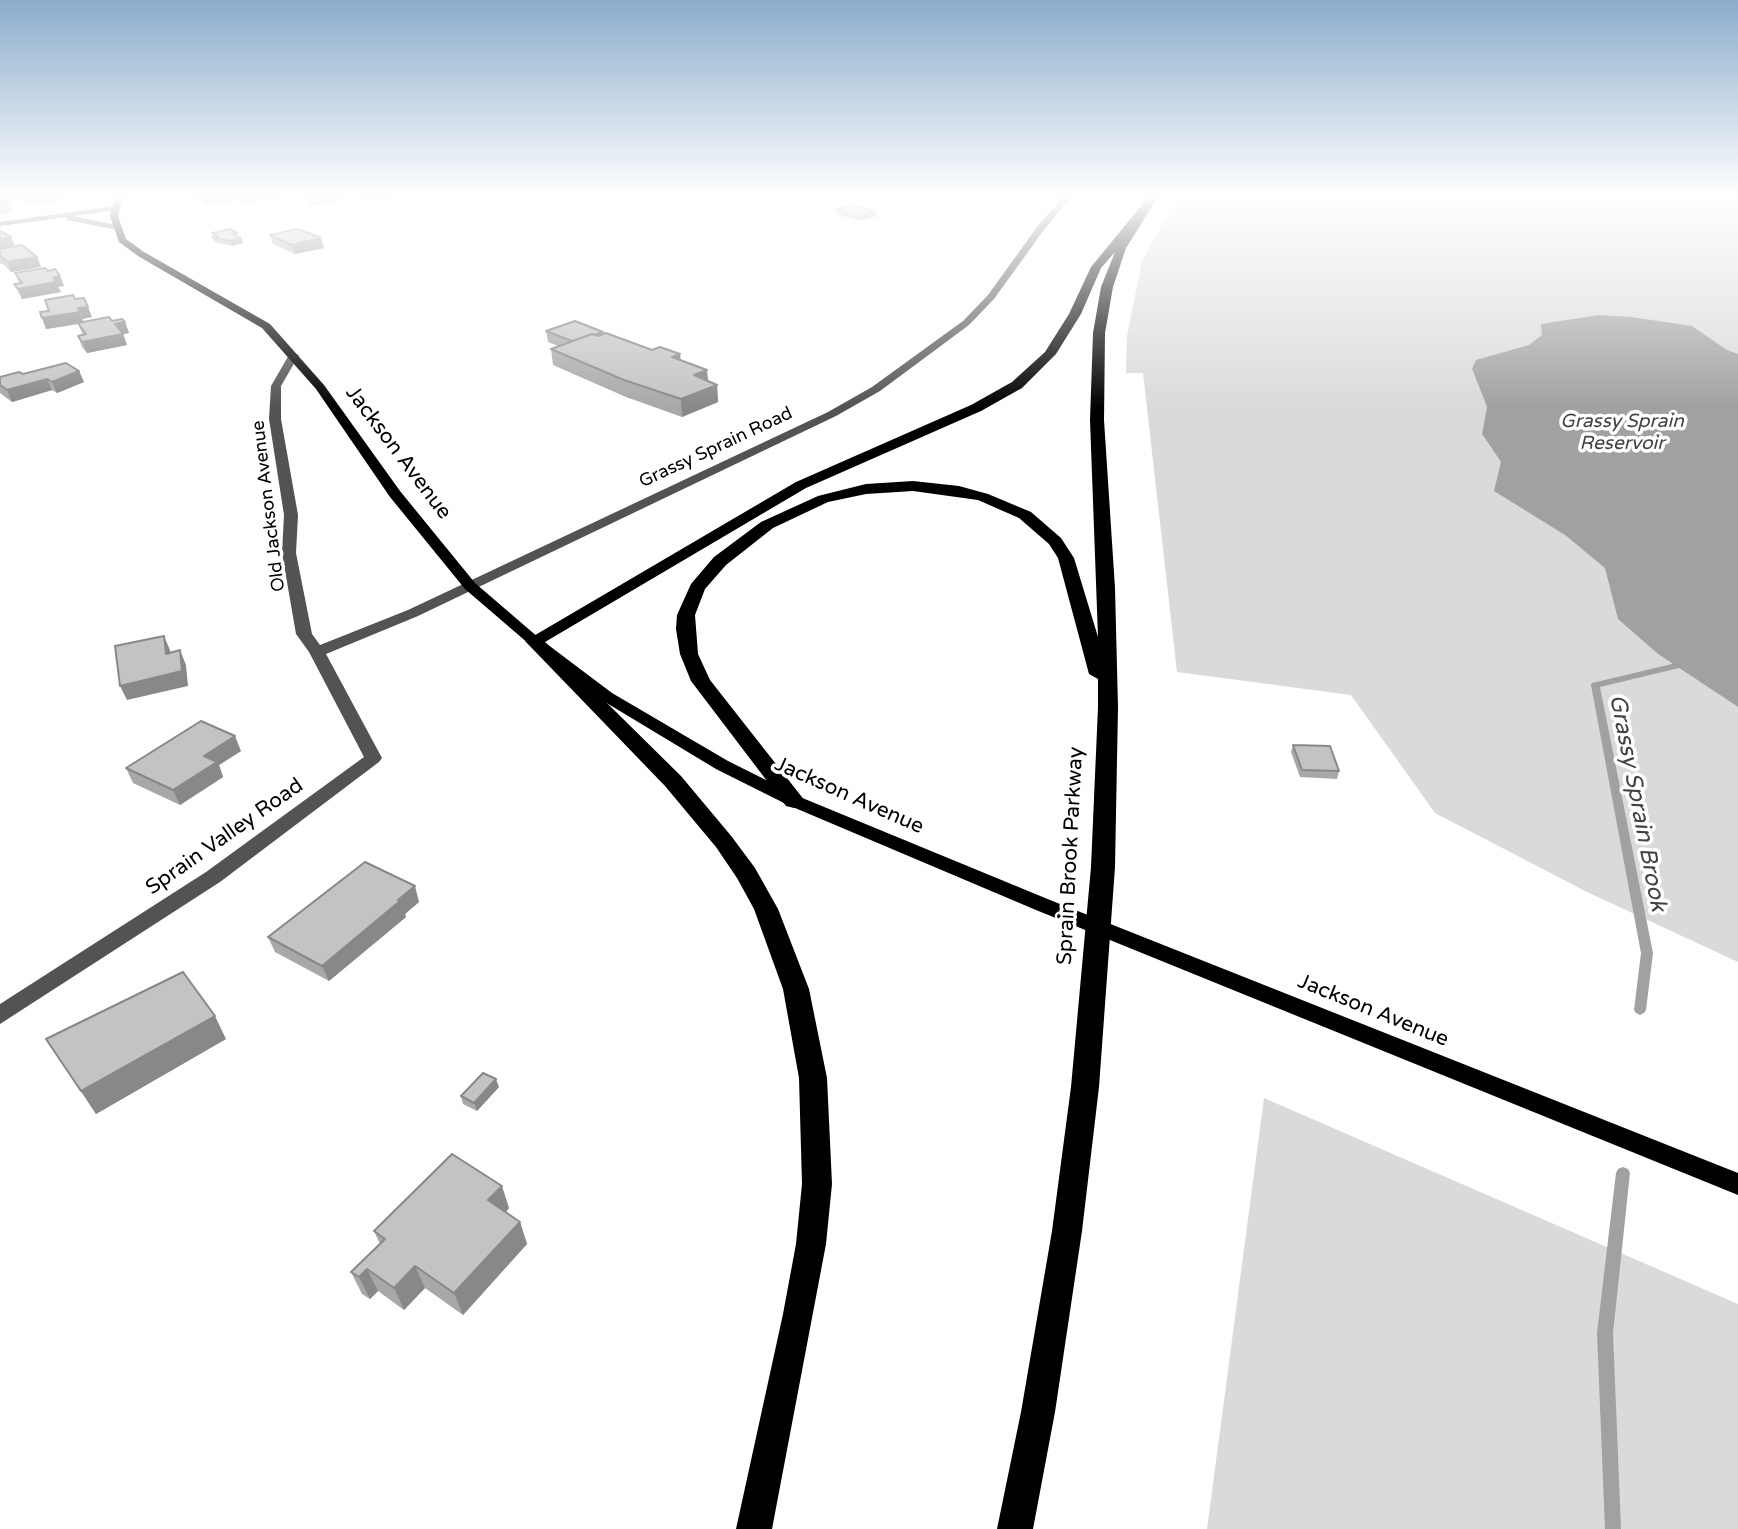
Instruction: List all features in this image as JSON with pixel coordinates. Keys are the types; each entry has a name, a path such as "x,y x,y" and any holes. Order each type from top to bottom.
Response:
{"highway":[{"path":"754,1529 799,1314 811,1244 817,1184 813,1078 796,989 766,909 747,874 724,842 673,781 534,641 801,485 984,404 1017,385 1050,354 1075,314 1098,265"},
{"name":"Sprain Brook Parkway","path":"1015,1529 1038,1412 1065,1244 1085,1087 1103,867 1108,707 1097,359 1107,287 1115,265"},
{"path":"794,801 701,681 689,654 686,615 697,588 720,561 767,526 823,499 888,486 936,488 959,491 1005,505 1042,527 1055,541 1073,574 1108,707"}],"main road":[{"name":"Jackson Avenue","path":"161,265 266,326 294,355 395,494 470,586 534,641 606,696 722,765 794,801 1044,905 1738,1184"}],"street":[{"name":"Grassy Sprain Road","path":"317,652 413,613 832,414 876,389 967,323 991,297 1014,265"},
{"name":"Old Jackson Avenue","path":"294,355 276,386 275,419 291,515 289,553 304,634 317,652"},
{"name":"Sprain Valley Road","path":"0,1014 213,877 373,758 317,652"}],"shaded area":[{"path":"1141,265 1738,265 1738,408 1472,369 1487,407 1482,434 1501,462 1565,535 1606,568 1619,619 1658,654 1738,707 1738,962 1587,892 1435,813 1351,695 1177,672 1143,373 1126,373 1127,336"},
{"path":"1264,1098 1738,1304 1738,1529 1207,1529"}],"water":[{"name":"Grassy Sprain Reservoir","path":"1599,315 1692,326 1727,350 1738,354 1738,707 1658,654 1618,619 1605,568 1565,535 1494,491 1501,462 1482,434 1487,407 1472,369 1476,360 1529,345 1542,335 1541,324"}],"building":[{"path":"45,268 48,271 55,269 60,276 53,277 56,282 18,289 14,284 22,283 15,273"},
{"path":"73,295 75,299 84,298 88,307 78,308 80,312 42,318 40,312 49,311 45,300"},
{"path":"109,317 112,321 122,319 125,322 115,324 123,334 82,342 78,336 86,334 78,323"},
{"path":"575,321 603,332 572,341 546,331"},
{"path":"606,333 652,350 660,347 680,354 672,357 707,370 694,375 717,385 681,399 624,380 551,349 592,334 598,336"},
{"path":"66,363 79,371 52,382 47,379 7,390 0,385 0,377"},
{"path":"164,636 166,654 180,650 182,671 120,686 115,646"},
{"path":"201,721 235,736 204,756 217,762 173,790 126,768"},
{"path":"1293,745 1330,746 1339,771 1302,770"},
{"path":"365,862 415,886 322,966 268,937"},
{"path":"183,972 215,1016 81,1091 46,1039"},
{"path":"483,1073 496,1079 474,1103 461,1096"},
{"path":"452,1154 502,1186 488,1200 520,1222 454,1293 415,1266 394,1288 367,1269 359,1277 351,1272 385,1239 374,1231"}],"waterway":[{"name":"Grassy Sprain Brook","path":"1640,1010 1647,953 1595,685 1676,666"},
{"name":"Grassy Sprain Brook","path":"1613,1529 1605,1333 1623,1173"}]}
